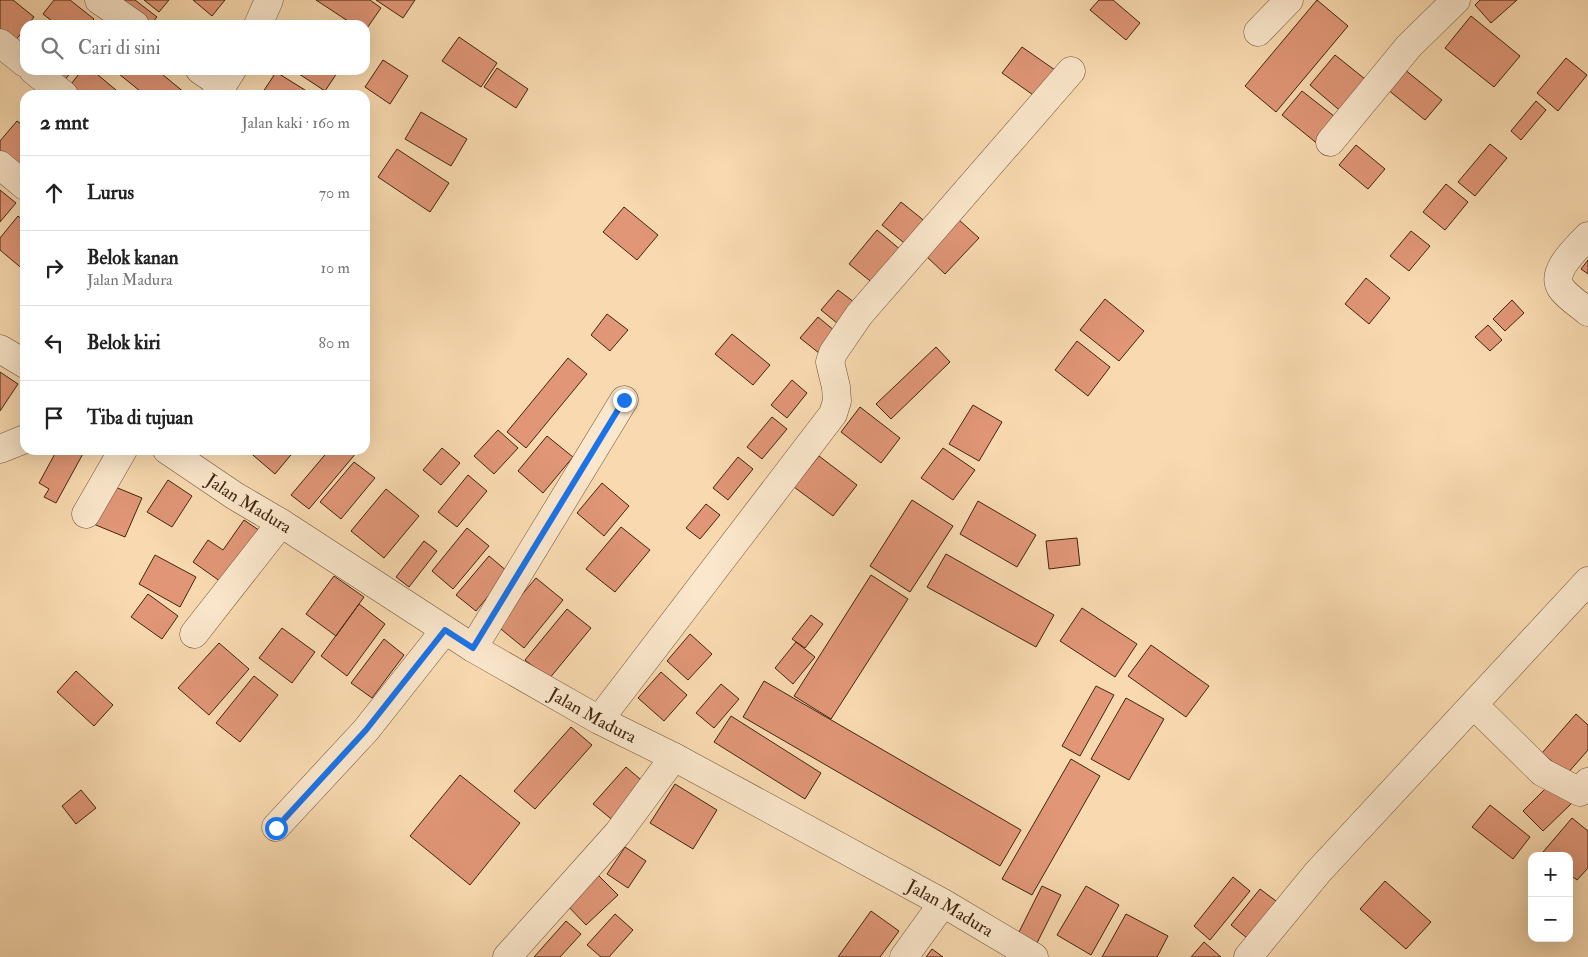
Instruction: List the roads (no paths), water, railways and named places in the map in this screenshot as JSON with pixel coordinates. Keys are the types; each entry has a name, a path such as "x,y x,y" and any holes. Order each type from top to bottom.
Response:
{"street":[{"path":"99,0 128,20"},
{"path":"260,20 269,0"},
{"path":"1258,32 1289,0"},
{"path":"1330,142 1409,46 1456,0"},
{"path":"0,43 20,59"},
{"path":"599,720 833,414 837,401 830,362 833,353 860,315 1072,71"},
{"path":"40,75 58,90"},
{"path":"0,166 20,182"},
{"path":"1588,236 1568,258 1559,272 1561,288 1588,312"},
{"path":"0,350 20,361"},
{"path":"473,648 624,400"},
{"path":"0,449 20,440"},
{"path":"86,514 120,455"},
{"name":"Jalan Madura","path":"174,455 235,496 473,648 599,720 674,757 943,903 1034,957"},
{"path":"194,634 281,524"},
{"path":"1248,957 1318,872 1588,581"},
{"path":"276,828 366,730 445,630"},
{"path":"1474,705 1542,772 1580,792 1588,782"},
{"path":"507,957 618,833 674,757"},
{"path":"904,957 943,903"}]}
